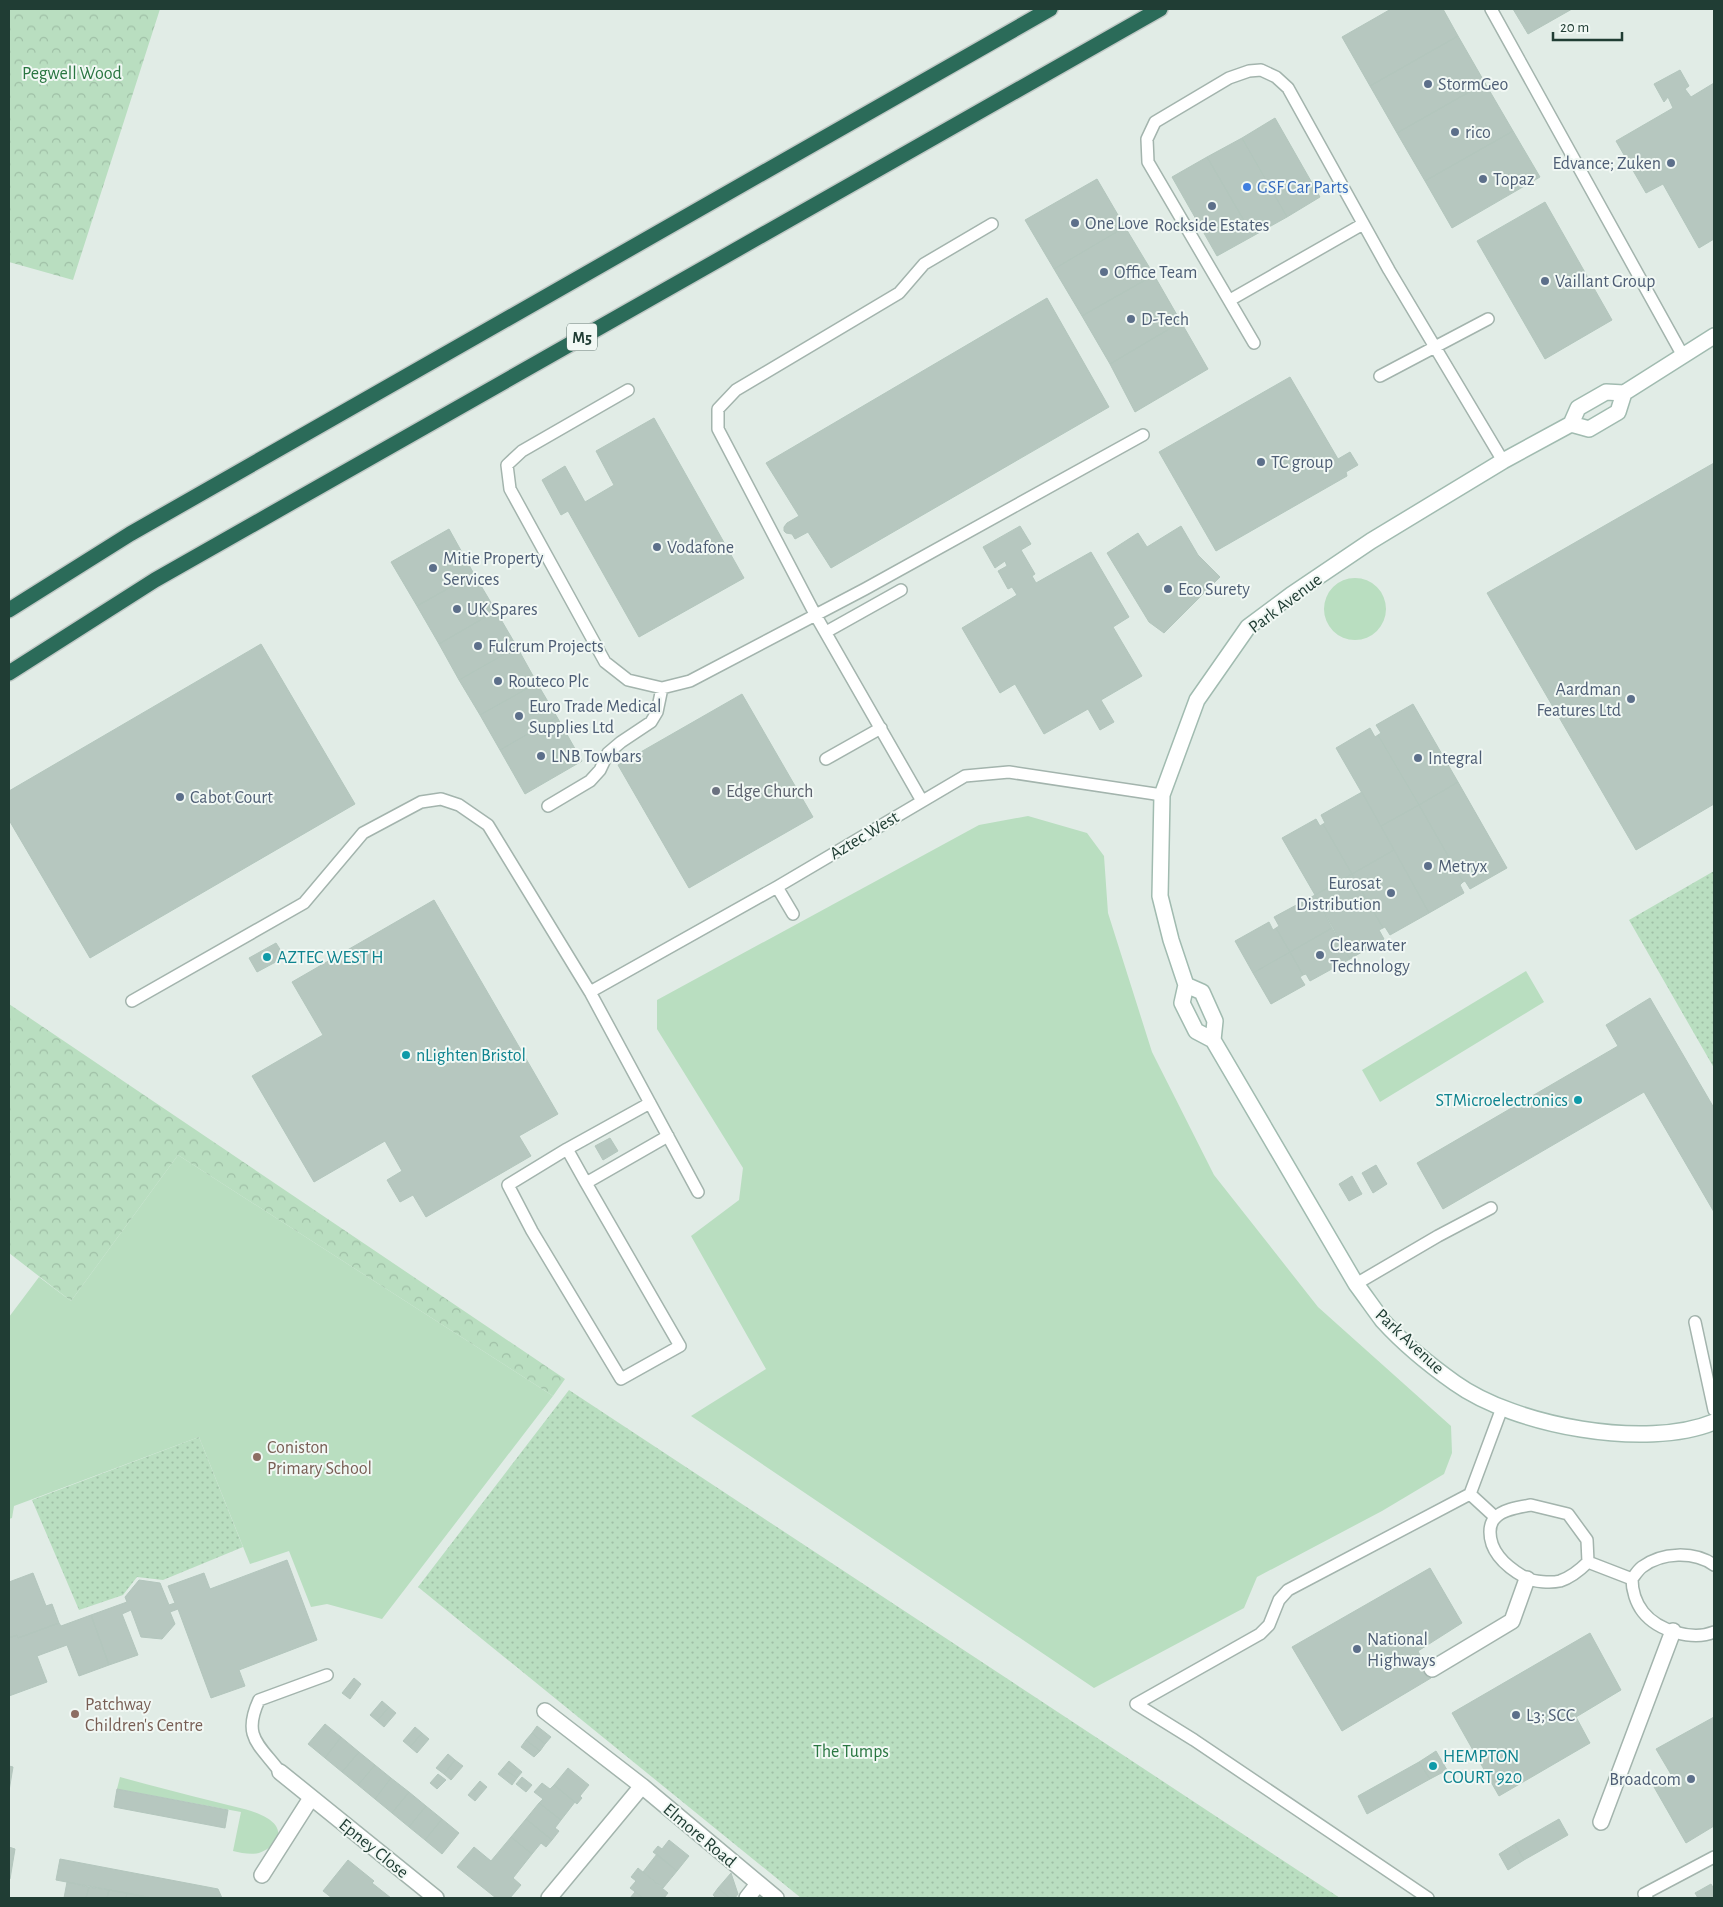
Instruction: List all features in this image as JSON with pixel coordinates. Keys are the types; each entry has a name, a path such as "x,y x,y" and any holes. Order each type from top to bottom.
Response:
{"highway":[{"path":"9,610 139,529 1050,9"},
{"name":"M5","path":"9,673 164,575 1160,9"}],"street":[{"name":"Park Avenue","path":"1714,336 1682,354 1624,393 1606,392 1578,408 1570,424 1503,461 1371,541 1248,627 1197,700 1162,795 1160,896 1171,940 1186,985 1182,1003 1196,1031 1213,1040 1356,1284 1384,1322 1420,1355 1457,1384 1502,1408 1581,1430 1635,1435 1698,1428 1714,1422"},
{"path":"1570,424 1589,429 1618,412 1624,393"},
{"name":"Park Avenue","path":"1186,985 1202,992 1215,1021 1213,1040"},
{"path":"1432,1669 1512,1621 1527,1579"},
{"path":"1600,1822 1673,1631"},
{"name":"Elmore Road","path":"545,1711 642,1786 776,1898"},
{"name":"Epney Close","path":"280,1772 436,1898"},
{"path":"549,1898 642,1786"},
{"path":"262,1875 312,1798"},
{"path":"747,1898 758,1884"}],"lane":[{"path":"1491,9 1682,354"},
{"path":"1254,343 1148,162 1147,139 1155,122 1229,78 1249,71 1261,70 1276,77 1288,88 1363,224 1503,461"},
{"path":"922,801 816,616 718,429 718,410 736,390 899,293 924,264 992,224"},
{"path":"1230,300 1363,224"},
{"path":"1380,376 1488,319"},
{"path":"628,390 522,452 507,465 510,488 605,662 628,680 662,688 690,681 816,616 1143,435"},
{"path":"826,632 901,590"},
{"path":"548,806 590,781 600,770 608,753 651,722 657,712 662,688"},
{"path":"826,759 881,728"},
{"name":"Aztec West","path":"590,992 777,887 965,776 1009,772 1162,795"},
{"path":"132,1001 304,903 363,834 421,802 440,800 459,805 488,825 590,992 698,1192"},
{"path":"777,887 793,914"},
{"path":"567,1149 680,1346 621,1379 532,1232 508,1185 567,1149 650,1103"},
{"path":"586,1183 668,1136"},
{"path":"1356,1284 1438,1236 1491,1208"},
{"path":"1695,1322 1714,1410"},
{"path":"1428,1898 1194,1740 1136,1704 1260,1634 1269,1625 1279,1600 1288,1590 1470,1494 1502,1408"},
{"path":"1470,1494 1495,1517"},
{"path":"1530,1505 1568,1514 1587,1540 1588,1562 1576,1573 1559,1581 1527,1579 1502,1562 1490,1542 1490,1526 1495,1517 1509,1510 1530,1505"},
{"path":"1714,1565 1697,1556 1672,1555 1656,1559 1642,1567 1632,1579 1632,1590 1642,1611 1652,1620 1673,1631 1691,1636 1705,1636 1714,1632"},
{"path":"1588,1562 1632,1579"},
{"path":"280,1772 257,1744 251,1728 252,1715 259,1700 327,1675"},
{"path":"1647,1898 1644,1894 1714,1857"}],"green space":[{"name":"Pegwell Wood","path":"9,9 160,9 73,280 9,262"},
{"path":"1355,578 1367,580 1377,587 1384,597 1386,609 1384,621 1377,631 1367,638 1355,640 1343,638 1333,631 1326,621 1324,609 1326,597 1333,587 1343,580"},
{"path":"1028,816 1087,833 1104,856 1108,913 1152,1052 1214,1175 1318,1307 1451,1426 1452,1453 1444,1474 1382,1511 1257,1577 1244,1608 1094,1688 691,1416 766,1369 691,1236 739,1200 743,1168 657,1029 657,1000 979,825"},
{"path":"1714,871 1714,1068 1629,920"},
{"path":"1526,971 1544,1002 1380,1102 1362,1070"},
{"path":"9,1004 565,1379 553,1396 178,1155 71,1301 9,1253"},
{"name":"Coniston Primary School","path":"178,1155 553,1396 382,1619 327,1604 311,1607 289,1551 250,1564 199,1437 14,1506 12,1518 9,1519 9,1317 39,1277 71,1301"},
{"name":"The Tumps","path":"569,1390 1340,1898 801,1898 418,1587"},
{"path":"199,1437 243,1547 163,1580 137,1577 123,1595 79,1610 32,1500"},
{"path":"120,1777 255,1812 273,1823 277,1828 278,1837 271,1846 259,1853 249,1854 233,1851 241,1812 117,1789"}],"building":[{"path":"1391,9 1443,9 1458,36 1370,86 1342,37"},
{"path":"1513,9 1572,9 1528,34"},
{"name":"StormGeo","path":"1458,36 1485,83 1397,133 1370,86"},
{"name":"Edvance; Zuken","path":"1680,70 1689,86 1685,89 1691,97 1714,83 1714,239 1699,248 1663,184 1646,193 1616,141 1673,108 1668,97 1664,102 1654,84"},
{"name":"rico","path":"1485,83 1513,131 1425,181 1397,133"},
{"path":"1275,118 1320,197 1287,217 1242,138"},
{"name":"Topaz","path":"1513,131 1540,177 1452,228 1425,181"},
{"name":"GSF Car Parts","path":"1242,138 1287,217 1253,236 1207,157"},
{"name":"Rockside Estates","path":"1207,157 1253,236 1217,256 1172,177"},
{"name":"One Love","path":"1097,179 1125,227 1054,269 1025,220"},
{"name":"Vaillant Group","path":"1545,202 1612,320 1545,359 1477,241"},
{"name":"Office Team","path":"1125,227 1154,275 1082,316 1054,269"},
{"name":"D-Tech","path":"1154,275 1181,322 1110,364 1082,316"},
{"path":"1047,298 1109,407 831,568 808,532 795,539 792,534 784,531 787,523 799,516 766,463"},
{"name":"D-Tech","path":"1181,322 1208,369 1135,412 1110,364"},
{"name":"TC group","path":"1290,377 1338,459 1350,452 1358,465 1346,472 1347,476 1216,551 1159,452"},
{"name":"Vodafone","path":"654,418 744,578 639,637 568,511 561,515 542,480 565,466 585,502 614,485 596,451"},
{"name":"Aardman Features Ltd","path":"1714,463 1714,804 1636,850 1487,593"},
{"path":"1020,526 1031,544 1021,550 1035,574 1032,576 1036,583 1091,552 1129,617 1113,627 1142,676 1101,700 1114,722 1100,730 1088,709 1044,734 1015,684 1000,693 962,628 1017,595 1012,587 1008,589 998,571 1007,566 1005,561 995,568 983,547"},
{"name":"Eco Surety","path":"1181,526 1198,555 1220,577 1164,633 1149,622 1107,553 1138,533 1147,547"},
{"name":"Mitie Property Services","path":"449,529 474,574 417,606 391,562"},
{"name":"UK Spares","path":"474,574 496,611 439,644 417,606"},
{"name":"Fulcrum Projects","path":"496,611 517,647 459,680 439,644"},
{"name":"Cabot Court","path":"261,644 355,804 90,958 9,820 9,791"},
{"name":"Routeco Plc","path":"517,647 537,683 480,715 459,680"},
{"name":"Euro Trade Medical Supplies Ltd","path":"537,683 557,717 500,750 480,715"},
{"name":"Edge Church","path":"742,694 813,817 689,888 618,765"},
{"name":"Integral","path":"1413,704 1458,782 1419,805 1378,735 1381,733 1376,725"},
{"name":"LNB Towbars","path":"557,717 582,761 525,794 500,750"},
{"name":"Integral","path":"1370,728 1375,737 1378,735 1419,805 1381,826 1336,748"},
{"path":"1458,782 1507,868 1470,889 1465,881 1463,882 1419,805"},
{"path":"1362,792 1394,850 1352,874 1323,824 1325,823 1321,815"},
{"name":"Metryx","path":"1419,805 1463,882 1460,885 1464,893 1429,913 1381,826"},
{"path":"1316,819 1320,826 1323,824 1352,874 1315,895 1282,838"},
{"name":"Eurosat Distribution","path":"1394,850 1429,913 1390,935 1385,927 1383,928 1352,874"},
{"path":"1352,874 1383,928 1379,930 1384,939 1350,959 1315,895"},
{"path":"1315,895 1332,928 1290,952 1276,928 1279,926 1274,917"},
{"name":"nLighten Bristol","path":"434,900 558,1114 519,1136 531,1156 426,1217 413,1195 400,1202 387,1180 402,1171 385,1141 314,1182 252,1076 323,1035 292,982"},
{"path":"1269,922 1273,930 1276,928 1290,952 1253,973 1235,941"},
{"name":"Clearwater Technology","path":"1332,928 1350,959 1310,981 1306,974 1303,975 1290,952"},
{"name":"AZTEC WEST H","path":"276,943 285,957 257,972 249,958"},
{"name":"Clearwater Technology","path":"1290,952 1303,975 1300,977 1305,985 1271,1004 1253,973"},
{"name":"STMicroelectronics","path":"1650,998 1714,1108 1714,1212 1644,1092 1443,1209 1417,1163 1618,1046 1606,1025"},
{"path":"610,1138 618,1151 603,1160 595,1146"},
{"path":"1376,1165 1387,1184 1373,1193 1362,1173"},
{"path":"1352,1176 1362,1194 1349,1201 1339,1184"},
{"path":"287,1560 317,1640 239,1670 245,1686 211,1698 178,1609 170,1612 175,1624 162,1639 141,1637 131,1610 122,1614 138,1655 109,1665 91,1615 127,1602 125,1597 139,1580 160,1583 169,1605 175,1603 168,1586 204,1573 210,1589"},
{"name":"National Highways","path":"1430,1568 1462,1623 1418,1651 1431,1678 1342,1731 1292,1647"},
{"path":"33,1573 46,1606 52,1604 59,1623 18,1638 17,1635 9,1638 9,1582"},
{"name":"Patchway Children's Centre","path":"91,1615 109,1665 79,1676 67,1645 37,1656 47,1682 9,1696 9,1638 17,1635 18,1638 59,1623 61,1626"},
{"name":"L3; SCC","path":"1590,1633 1621,1690 1576,1717 1590,1743 1499,1796 1452,1713"},
{"path":"354,1678 361,1684 350,1699 342,1693"},
{"path":"382,1701 389,1707 377,1721 370,1715"},
{"path":"389,1707 396,1713 384,1727 377,1721"},
{"name":"Broadcom","path":"1714,1717 1714,1826 1686,1843 1654,1787 1672,1776 1656,1749"},
{"path":"325,1724 341,1737 325,1758 308,1744"},
{"path":"537,1726 551,1737 545,1744 532,1733"},
{"path":"415,1727 422,1733 410,1747 403,1741"},
{"path":"422,1733 429,1739 417,1753 410,1747"},
{"path":"532,1733 545,1744 540,1751 526,1740"},
{"path":"341,1737 359,1752 342,1772 325,1758"},
{"path":"526,1740 540,1751 534,1757 521,1747"},
{"name":"HEMPTON COURT 920","path":"1436,1751 1447,1770 1430,1779 1419,1762"},
{"path":"359,1752 375,1765 358,1785 342,1772"},
{"path":"448,1754 455,1760 444,1774 436,1768"},
{"path":"455,1760 463,1766 451,1780 444,1774"},
{"path":"509,1761 522,1772 517,1778 503,1768"},
{"path":"1419,1762 1430,1779 1367,1814 1358,1796"},
{"path":"375,1765 391,1778 375,1799 358,1785"},
{"path":"9,1766 13,1767 9,1791"},
{"path":"503,1768 517,1778 512,1785 498,1774"},
{"path":"568,1768 589,1785 580,1796 582,1798 577,1804 554,1785"},
{"path":"438,1774 446,1780 437,1789 430,1783"},
{"path":"522,1777 532,1785 526,1792 516,1784"},
{"path":"391,1778 409,1792 392,1813 375,1799"},
{"path":"480,1781 487,1787 475,1801 468,1795"},
{"path":"542,1783 550,1789 554,1785 575,1802 561,1820 539,1803 543,1799 534,1792"},
{"path":"117,1789 228,1810 225,1828 114,1807"},
{"path":"409,1792 426,1806 409,1827 392,1813"},
{"path":"539,1803 561,1820 555,1828 559,1831 552,1840 526,1819"},
{"path":"426,1806 442,1819 425,1840 409,1827"},
{"path":"442,1819 459,1833 442,1854 425,1840"},
{"path":"526,1819 552,1840 546,1847 541,1843 532,1854 511,1837"},
{"path":"1559,1819 1568,1835 1524,1860 1515,1844"},
{"path":"511,1837 532,1854 513,1878 521,1885 510,1898 496,1898 457,1867 474,1847 491,1861"},
{"path":"669,1840 689,1856 677,1871 653,1852 658,1846 662,1849"},
{"path":"1515,1844 1524,1860 1508,1870 1499,1854"},
{"path":"9,1847 15,1849 10,1879 9,1879"},
{"path":"657,1854 677,1871 663,1888 643,1872"},
{"path":"60,1859 218,1889 222,1898 152,1898 56,1880"},
{"path":"348,1860 391,1898 332,1898 323,1891"},
{"path":"638,1868 668,1893 664,1898 643,1898 630,1888 636,1881 631,1877"},
{"path":"731,1873 738,1894 735,1898 730,1898 718,1888"},
{"path":"67,1882 89,1887 86,1898 64,1898"},
{"path":"1711,1884 1714,1889 1714,1898 1698,1898 1695,1893"},
{"path":"89,1887 109,1890 107,1898 86,1898"},
{"path":"718,1888 730,1898 716,1898 713,1895"},
{"path":"109,1890 127,1893 126,1898 107,1898"},
{"path":"635,1892 643,1898 630,1898"},
{"path":"127,1893 146,1897 146,1898 126,1898"}],"place":[{"name":"StormGeo","path":"1428,84"},
{"name":"rico","path":"1455,132"},
{"name":"Edvance; Zuken","path":"1671,163"},
{"name":"Topaz","path":"1483,179"},
{"name":"GSF Car Parts","path":"1247,187"},
{"name":"Rockside Estates","path":"1212,206"},
{"name":"One Love","path":"1075,223"},
{"name":"Office Team","path":"1104,272"},
{"name":"Vaillant Group","path":"1545,281"},
{"name":"D-Tech","path":"1131,319"},
{"name":"TC group","path":"1261,462"},
{"name":"Vodafone","path":"657,547"},
{"name":"Mitie Property Services","path":"433,568"},
{"name":"Eco Surety","path":"1168,589"},
{"name":"UK Spares","path":"457,609"},
{"name":"Fulcrum Projects","path":"478,646"},
{"name":"Routeco Plc","path":"498,681"},
{"name":"Aardman Features Ltd","path":"1631,699"},
{"name":"Euro Trade Medical Supplies Ltd","path":"519,716"},
{"name":"LNB Towbars","path":"541,756"},
{"name":"Integral","path":"1418,758"},
{"name":"Edge Church","path":"716,791"},
{"name":"Cabot Court","path":"180,797"},
{"name":"Metryx","path":"1428,866"},
{"name":"Eurosat Distribution","path":"1391,893"},
{"name":"Clearwater Technology","path":"1320,955"},
{"name":"AZTEC WEST H","path":"267,957"},
{"name":"nLighten Bristol","path":"406,1055"},
{"name":"STMicroelectronics","path":"1578,1100"},
{"name":"Coniston Primary School","path":"257,1457"},
{"name":"National Highways","path":"1357,1649"},
{"name":"Patchway Children's Centre","path":"75,1714"},
{"name":"L3; SCC","path":"1516,1715"},
{"name":"HEMPTON COURT 920","path":"1433,1766"},
{"name":"Broadcom","path":"1691,1779"}]}
